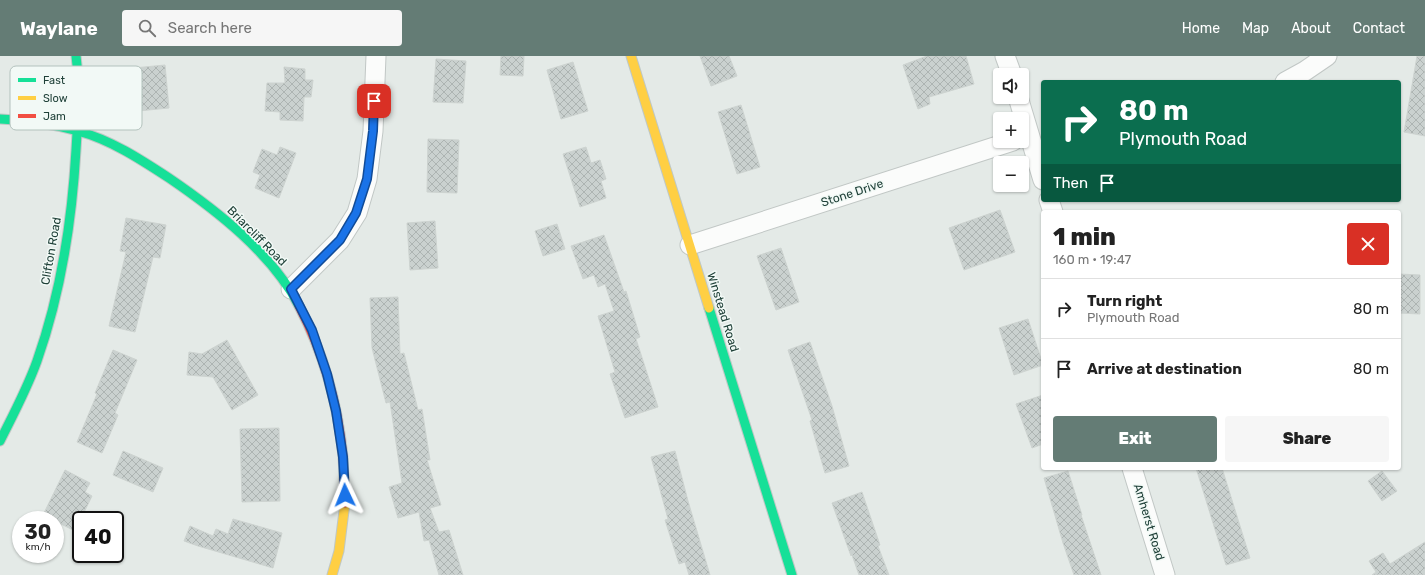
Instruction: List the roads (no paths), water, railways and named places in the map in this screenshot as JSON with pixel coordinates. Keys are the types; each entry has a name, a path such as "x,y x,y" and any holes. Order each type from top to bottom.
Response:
{"street":[{"name":"Clifton Road","path":"76,56 78,66"},
{"path":"291,289 340,240 356,213 368,172 373,131 376,56"},
{"name":"Winstead Road","path":"631,56 792,575"},
{"path":"1005,56 1009,68"},
{"path":"1289,80 1327,56"},
{"name":"Briarcliff Road","path":"0,119 10,119"},
{"name":"Briarcliff Road","path":"73,130 112,144 145,162 188,191 227,220 262,255 291,289 312,330 327,374 336,411 343,457 345,508 339,551 332,575"},
{"name":"Clifton Road","path":"0,441 23,395 37,361 59,282 76,172 78,131"},
{"path":"1029,142 1041,175"},
{"name":"Stone Drive","path":"690,245 993,148"},
{"name":"Amherst Road","path":"1133,470 1165,575"}]}
